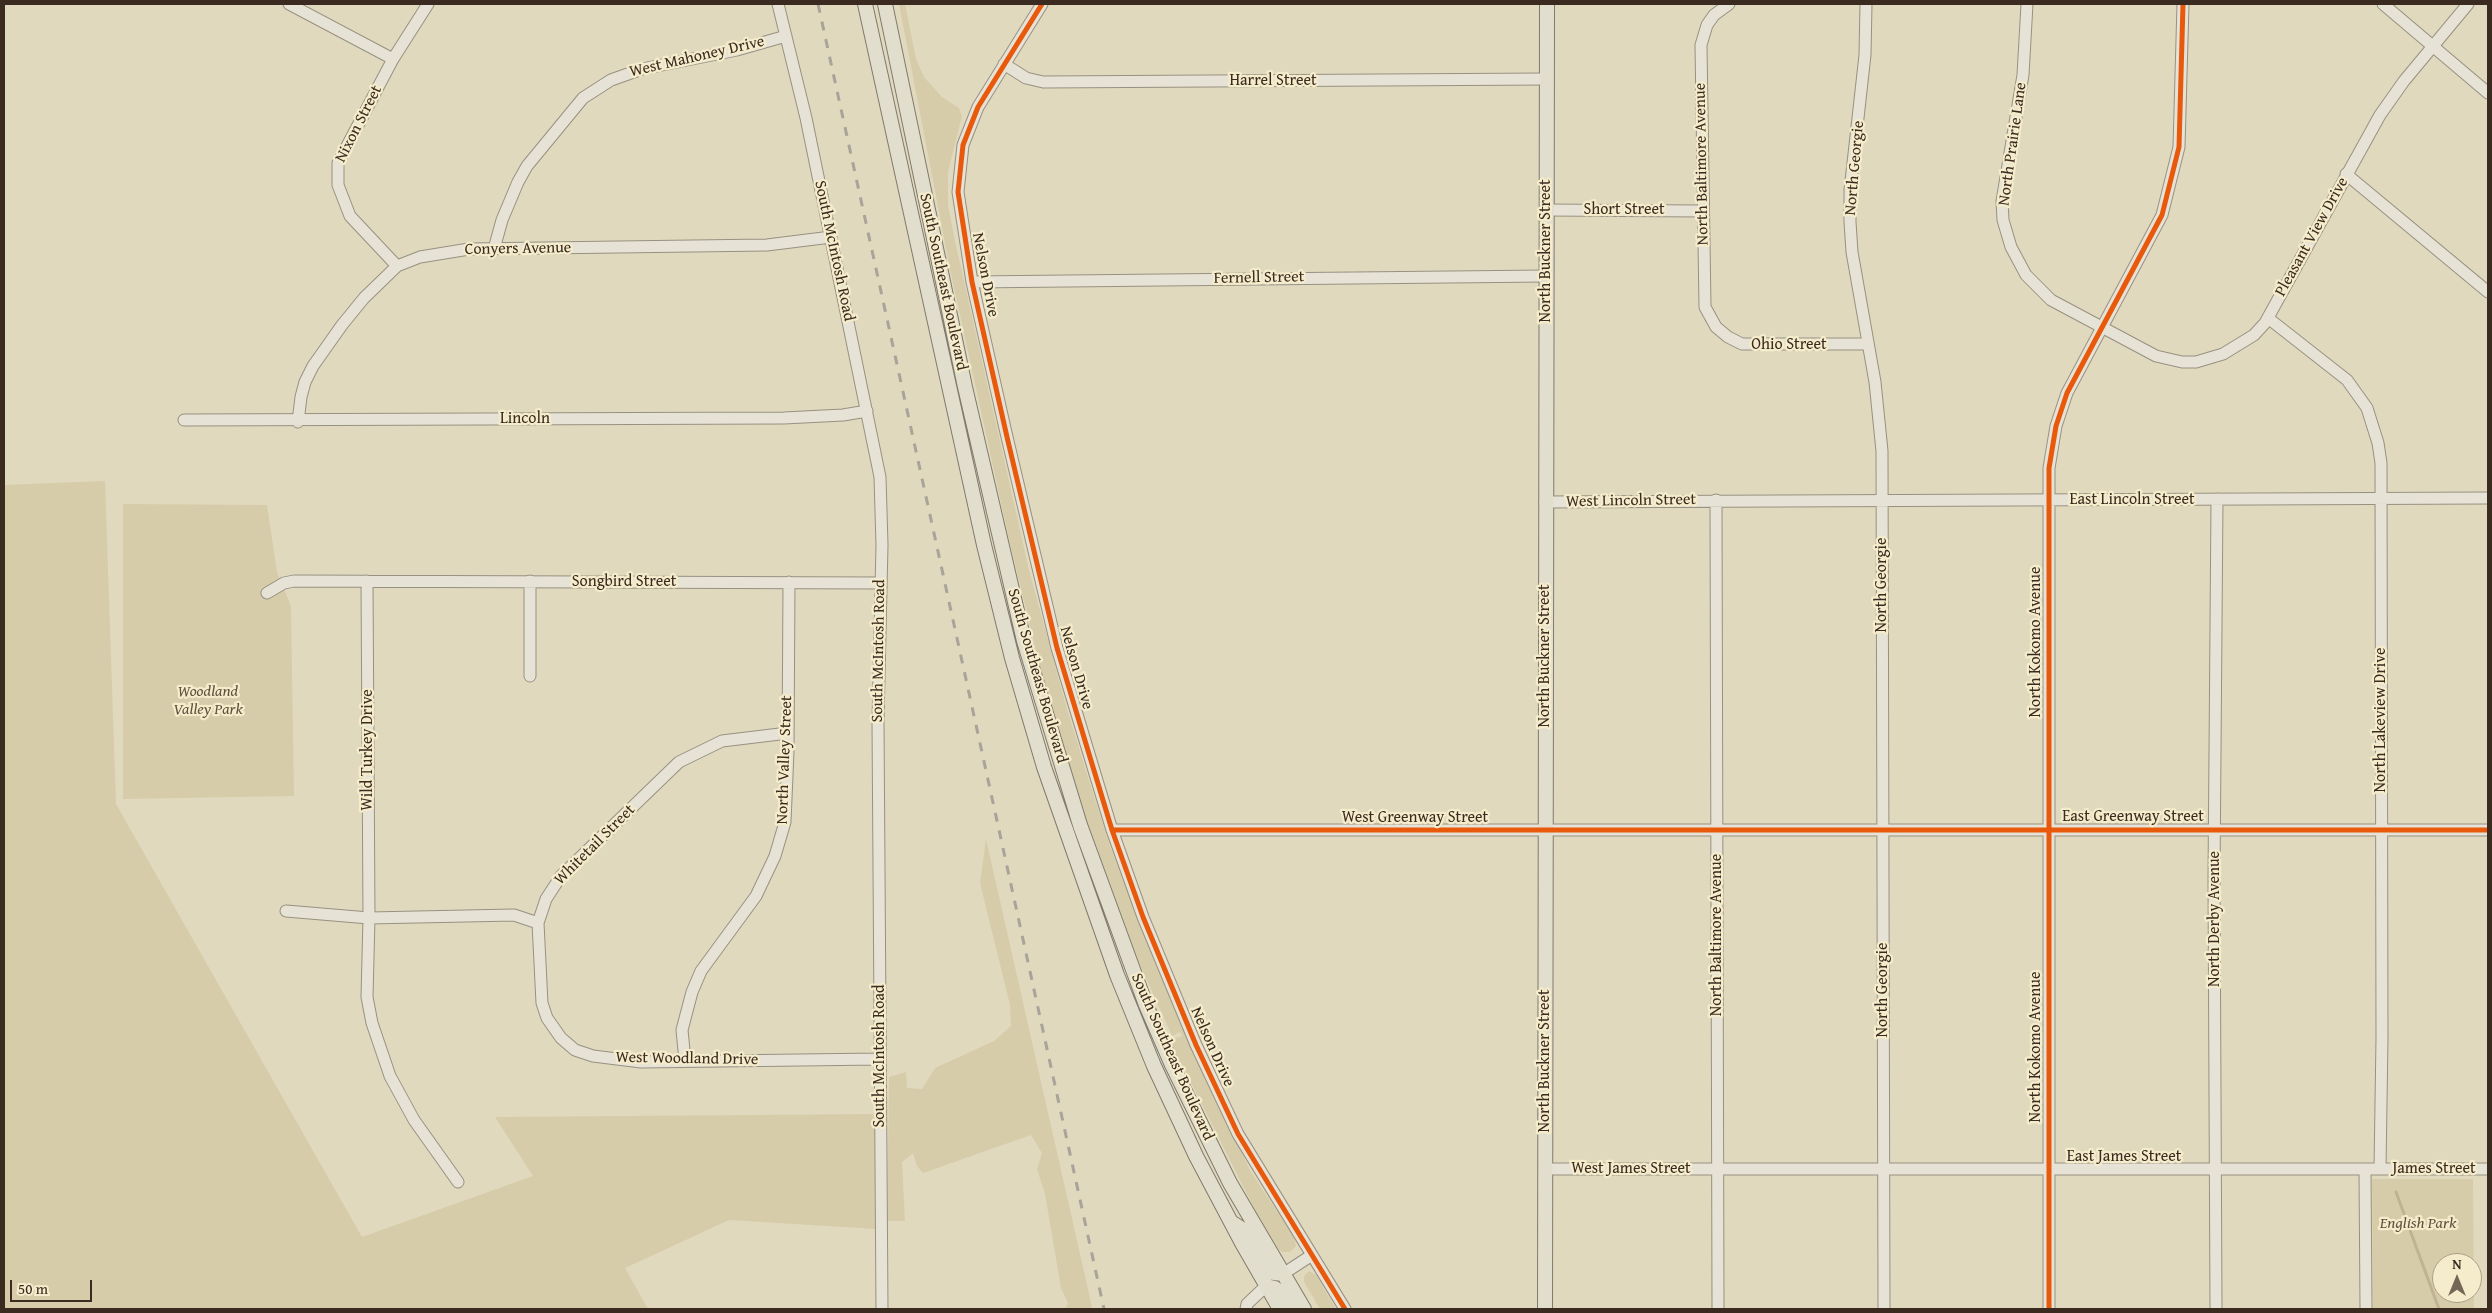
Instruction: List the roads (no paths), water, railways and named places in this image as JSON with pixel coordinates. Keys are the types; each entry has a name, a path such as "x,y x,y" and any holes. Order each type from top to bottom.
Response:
{"main road":[{"name":"South Southeast Boulevard","path":"865,4 984,545 1028,712 1081,876 1135,1022 1175,1112 1231,1222 1280,1309"},
{"name":"South Southeast Boulevard","path":"885,4 915,152 986,477 1024,640 1054,742 1112,916 1153,1022 1200,1124 1304,1309"},
{"name":"North Buckner Street","path":"1544,1309 1546,4"},
{"path":"1231,1222 1248,1233 1268,1268 1274,1273 1283,1274"},
{"path":"1266,1286 1275,1288 1284,1296 1293,1309"}],"street":[{"path":"289,4 393,59"},
{"name":"Nixon Street","path":"397,266 350,216 342,201 337,174 338,163 393,59 428,4"},
{"name":"South McIntosh Road","path":"778,4 831,237 880,477 882,545 878,721 882,1309"},
{"name":"Nelson Drive","path":"1042,4 978,107 963,145 958,192 972,282 1057,648 1112,830 1158,953 1216,1088 1254,1162 1345,1309"},
{"name":"North Georgie","path":"1866,4 1865,55 1850,190 1850,222 1852,252 1880,418 1882,500 1884,1309"},
{"name":"North Prairie Lane","path":"2027,4 2023,75 2002,201 2005,230 2017,261 2037,287 2051,300 2102,327"},
{"name":"North Kokomo Avenue","path":"2050,1309 2048,830 2049,500 2052,446 2061,409 2071,385 2162,215 2180,147 2183,4"},
{"path":"2383,4 2488,93"},
{"name":"Pleasant View Drive","path":"2102,327 2156,356 2173,361 2196,362 2222,354 2237,347 2254,335 2268,318 2346,174 2395,92 2468,4"},
{"name":"North Baltimore Avenue","path":"1716,327 1705,307 1704,297 1701,46 1707,25 1714,15 1727,5"},
{"name":"West Mahoney Drive","path":"494,249 502,220 518,182 528,166 583,98 611,80 642,69 737,50 786,36"},
{"name":"Harrel Street","path":"1004,64 1026,78 1043,82 1546,79"},
{"path":"2346,174 2488,292"},
{"name":"Short Street","path":"1546,210 1703,211"},
{"name":"Conyers Avenue","path":"298,422 300,397 318,358 364,298 397,266 444,252 494,249 767,245 831,237"},
{"name":"Fernell Street","path":"972,282 1546,276"},
{"name":"North Lakeview Drive","path":"2268,318 2342,375 2357,392 2371,418 2378,443 2381,498 2382,1038 2380,1169"},
{"name":"Ohio Street","path":"1716,327 1728,337 1742,344 1868,344"},
{"name":"Lincoln","path":"184,420 298,422 784,418 843,415 867,411"},
{"name":"East Lincoln Street","path":"1716,500 2488,498"},
{"name":"North Baltimore Avenue","path":"1716,500 1718,1309"},
{"name":"West Lincoln Street","path":"1545,502 1716,500"},
{"name":"North Derby Avenue","path":"2216,1309 2215,830 2217,500"},
{"name":"Songbird Street","path":"268,593 284,583 294,581 881,583"},
{"name":"Wild Turkey Drive","path":"367,581 369,918 367,997 380,1050 390,1076 409,1112 458,1182"},
{"path":"530,581 530,676"},
{"name":"North Valley Street","path":"685,1061 682,1030 692,992 701,971 756,896 775,856 785,822 789,582"},
{"name":"Whitetail Street","path":"538,923 546,899 561,876 679,762 722,741 788,732"},
{"name":"West Greenway Street","path":"1112,830 1718,830"},
{"name":"East Greenway Street","path":"1718,830 2488,830"},
{"path":"286,912 369,918 514,915 538,923"},
{"name":"West Woodland Drive","path":"538,923 540,996 550,1023 566,1043 593,1056 641,1062 880,1059"},
{"name":"West James Street","path":"1545,1169 1718,1170"},
{"path":"2366,1169 2366,1309"},
{"name":"East James Street","path":"1718,1170 2380,1169"},
{"name":"James Street","path":"2380,1169 2488,1169"},
{"path":"1283,1274 1312,1255"},
{"path":"1246,1309 1247,1304 1266,1286"}],"waterway":[{"path":"2396,1192 2439,1309"}],"railway":[{"path":"818,4 1104,1309"}],"park label":[{"name":"Woodland Valley Park","path":"208,701"},
{"name":"English Park","path":"2418,1224"}]}
